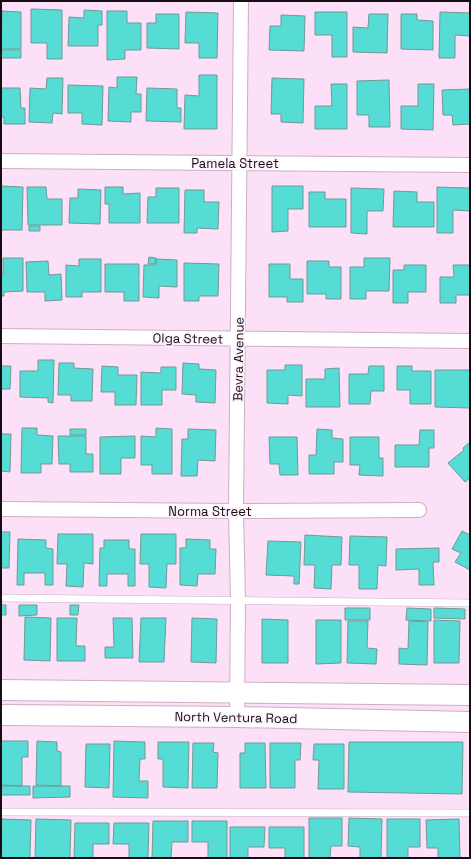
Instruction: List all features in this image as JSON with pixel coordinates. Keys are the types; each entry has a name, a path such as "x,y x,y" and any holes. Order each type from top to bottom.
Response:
{"main road":[{"name":"North Ventura Road","path":"1,690 470,695"},
{"name":"North Ventura Road","path":"1,715 237,717 470,722"}],"street":[{"name":"Bevra Avenue","path":"237,717 238,600 236,512 242,1"},
{"name":"Pamela Street","path":"1,161 470,165"},
{"name":"Olga Street","path":"1,336 470,341"},
{"name":"Norma Street","path":"1,509 236,512 419,510"}],"lane":[{"path":"1,598 470,603"},
{"path":"1,812 470,813"}],"building":[{"path":"31,9 62,10 62,59 47,59 47,43 31,43"},
{"path":"84,10 102,11 102,25 98,25 98,46 68,46 69,17 84,18"},
{"path":"2,11 21,12 21,49 1,49"},
{"path":"107,11 127,11 127,23 141,23 141,50 125,50 125,59 107,60"},
{"path":"186,12 218,13 217,58 199,58 199,43 185,43"},
{"path":"315,12 347,12 347,57 332,57 332,35 315,35"},
{"path":"440,12 470,13 470,36 455,35 455,58 439,58"},
{"path":"156,14 179,14 179,49 147,48 147,23 156,23"},
{"path":"369,14 388,14 387,53 353,52 353,27 368,28"},
{"path":"401,14 417,14 417,20 433,21 433,50 401,49"},
{"path":"281,15 305,16 304,51 269,50 270,26 281,26"},
{"path":"1,50 21,50 21,58 1,58"},
{"path":"199,75 217,75 217,129 184,129 185,95 199,96"},
{"path":"117,77 137,77 136,94 141,94 141,112 131,112 131,122 108,121 109,87 117,88"},
{"path":"47,78 63,78 62,114 53,113 52,123 29,122 30,88 46,89"},
{"path":"272,78 304,79 303,123 281,122 281,114 271,114"},
{"path":"389,80 390,127 369,127 369,115 357,115 357,81"},
{"path":"331,84 347,84 347,129 315,129 315,106 332,106"},
{"path":"418,84 434,84 433,130 401,129 401,106 418,106"},
{"path":"68,85 103,86 102,125 82,124 82,113 68,113"},
{"path":"1,88 20,88 21,108 25,108 25,124 4,124 4,117 1,117"},
{"path":"147,88 177,89 177,108 181,108 181,122 146,121"},
{"path":"470,89 470,124 453,125 452,115 443,115 442,90"},
{"path":"1,186 23,187 22,230 1,230"},
{"path":"272,186 303,186 303,209 288,209 288,231 272,232"},
{"path":"27,187 46,187 47,199 62,199 62,225 28,225"},
{"path":"105,187 123,187 123,194 140,193 140,223 109,223 109,204 105,204"},
{"path":"437,187 470,188 470,211 453,210 453,233 437,233"},
{"path":"156,188 179,188 179,223 147,223 148,197 156,197"},
{"path":"351,188 384,189 383,211 367,211 367,234 351,233"},
{"path":"78,189 101,190 100,224 69,223 70,198 78,198"},
{"path":"185,190 204,190 204,202 219,202 218,229 197,228 197,233 184,233"},
{"path":"394,191 417,192 417,202 434,202 434,227 393,227"},
{"path":"309,192 325,192 325,199 346,199 346,227 309,227"},
{"path":"29,226 40,226 40,231 29,231"},
{"path":"149,257 156,258 155,264 148,264"},
{"path":"3,258 23,258 23,291 4,292 4,296 1,296"},
{"path":"364,258 390,258 389,291 366,291 366,299 350,299 350,267 364,267"},
{"path":"79,259 101,259 101,292 82,292 82,297 66,297 66,265 79,266"},
{"path":"156,259 177,260 177,287 159,286 159,298 143,297 144,265 156,265"},
{"path":"48,261 49,275 61,274 62,300 45,301 45,292 27,292 26,262"},
{"path":"307,261 329,261 329,267 341,267 341,299 326,299 326,294 307,294"},
{"path":"184,263 219,264 218,296 199,296 199,301 184,301"},
{"path":"105,264 139,264 139,301 124,301 124,292 105,292"},
{"path":"269,264 290,264 290,279 303,279 303,302 287,302 287,297 269,297"},
{"path":"404,265 426,265 426,292 408,292 408,303 393,303 393,270 404,270"},
{"path":"453,265 470,265 470,295 456,295 456,303 440,303 440,277 454,277"},
{"path":"38,360 54,360 53,403 48,402 48,398 20,397 20,371 38,371"},
{"path":"59,363 74,363 74,368 93,369 92,401 71,401 71,395 58,395"},
{"path":"183,363 199,364 199,369 216,370 215,403 196,402 196,395 182,394"},
{"path":"285,365 302,365 302,396 288,395 288,404 267,403 267,370 285,370"},
{"path":"1,366 11,366 10,389 1,389"},
{"path":"102,366 118,367 118,375 137,375 136,405 115,405 115,392 101,392"},
{"path":"369,366 384,366 384,391 371,391 370,404 349,404 349,374 368,374"},
{"path":"397,366 412,366 412,371 431,371 431,404 410,404 410,390 397,390"},
{"path":"161,367 176,367 176,390 162,390 162,405 141,405 141,372 161,373"},
{"path":"339,368 340,407 306,407 306,379 325,379 325,369"},
{"path":"435,370 470,370 470,408 435,407"},
{"path":"22,428 37,428 37,435 53,436 52,464 41,464 41,473 21,473"},
{"path":"156,428 172,429 172,474 152,474 152,465 141,465 141,436 156,437"},
{"path":"70,429 86,429 86,435 70,435"},
{"path":"188,429 216,430 215,461 198,460 197,476 181,476 182,439 188,439"},
{"path":"317,429 332,430 332,438 343,439 343,462 334,462 334,474 309,474 309,455 316,455"},
{"path":"420,430 434,430 434,448 429,448 429,467 395,467 395,445 419,445"},
{"path":"1,434 11,434 10,472 1,471"},
{"path":"58,436 86,436 86,454 93,454 93,472 70,472 70,464 59,464"},
{"path":"135,436 135,458 121,458 121,474 100,474 100,437"},
{"path":"269,437 297,437 298,475 280,475 279,464 270,464"},
{"path":"350,437 379,437 379,458 383,458 383,476 359,475 360,465 350,465"},
{"path":"470,442 470,478 465,482 448,463 464,450 463,448"},
{"path":"462,531 470,535 470,570 455,562 461,553 452,549"},
{"path":"1,532 10,532 9,568 1,568"},
{"path":"58,534 93,534 93,564 84,563 83,587 66,586 67,564 57,564"},
{"path":"141,534 176,534 176,564 167,564 166,588 149,587 149,564 140,564"},
{"path":"305,535 342,537 341,565 332,565 331,589 314,588 315,565 304,565"},
{"path":"350,536 387,537 386,566 378,565 377,589 359,589 359,565 349,565"},
{"path":"18,539 46,540 46,548 53,549 53,585 45,585 45,573 24,573 24,585 17,585"},
{"path":"186,539 210,540 210,549 216,549 215,574 198,574 197,586 180,585 180,548 186,548"},
{"path":"104,540 129,540 129,549 135,549 135,586 128,586 128,574 107,574 107,586 99,586 100,548 104,548"},
{"path":"268,541 301,542 299,584 294,584 294,576 266,575"},
{"path":"439,548 439,562 433,562 434,585 419,585 419,569 396,570 396,549"},
{"path":"1,605 6,605 6,615 1,615"},
{"path":"19,605 37,605 37,615 19,616"},
{"path":"70,605 79,605 78,615 70,615"},
{"path":"345,608 370,608 370,620 345,620"},
{"path":"407,608 431,609 431,621 406,620"},
{"path":"434,608 465,609 465,619 434,618"},
{"path":"25,617 51,618 50,661 24,660"},
{"path":"57,618 77,618 76,646 85,646 85,661 57,661"},
{"path":"113,618 132,618 133,658 105,658 105,647 114,647"},
{"path":"141,618 166,618 164,662 139,662"},
{"path":"192,618 217,619 216,663 191,662"},
{"path":"262,619 288,620 288,663 262,663"},
{"path":"316,620 341,620 341,663 316,664"},
{"path":"434,620 460,621 459,663 434,663"},
{"path":"348,621 368,621 367,648 377,649 376,664 347,663"},
{"path":"409,621 428,622 427,665 399,664 399,648 408,649"},
{"path":"1,741 28,741 28,757 22,757 22,786 1,785"},
{"path":"37,741 57,742 57,751 61,752 61,786 36,785"},
{"path":"114,741 145,742 145,759 140,759 139,781 148,781 148,798 113,797"},
{"path":"158,742 189,742 188,788 163,787 163,759 158,759"},
{"path":"349,742 463,742 462,794 348,792"},
{"path":"193,743 214,743 213,752 218,753 217,788 192,788"},
{"path":"245,743 265,743 266,788 240,788 240,753 245,753"},
{"path":"270,743 301,743 300,760 295,760 295,788 270,788"},
{"path":"86,744 110,744 109,788 85,787"},
{"path":"314,744 344,744 344,789 318,789 319,760 313,760"},
{"path":"1,786 30,786 30,795 1,795"},
{"path":"33,786 70,786 70,797 33,798"},
{"path":"309,818 342,818 342,846 331,846 330,858 309,858"},
{"path":"349,818 382,819 381,858 360,858 360,847 348,846"},
{"path":"1,819 31,820 30,858 1,858"},
{"path":"36,819 71,820 70,858 35,858"},
{"path":"387,819 420,819 420,847 408,847 408,858 387,858"},
{"path":"459,819 460,858 438,858 438,848 427,848 426,820"},
{"path":"153,821 188,821 188,842 172,842 171,858 152,858"},
{"path":"192,821 227,821 227,858 208,858 208,842 192,842"},
{"path":"75,823 109,823 109,844 93,844 93,858 74,858"},
{"path":"114,823 149,823 148,858 129,858 129,844 113,844"},
{"path":"230,827 265,827 264,847 248,847 248,858 230,858"},
{"path":"269,827 304,827 304,858 285,858 285,848 269,848"}]}
